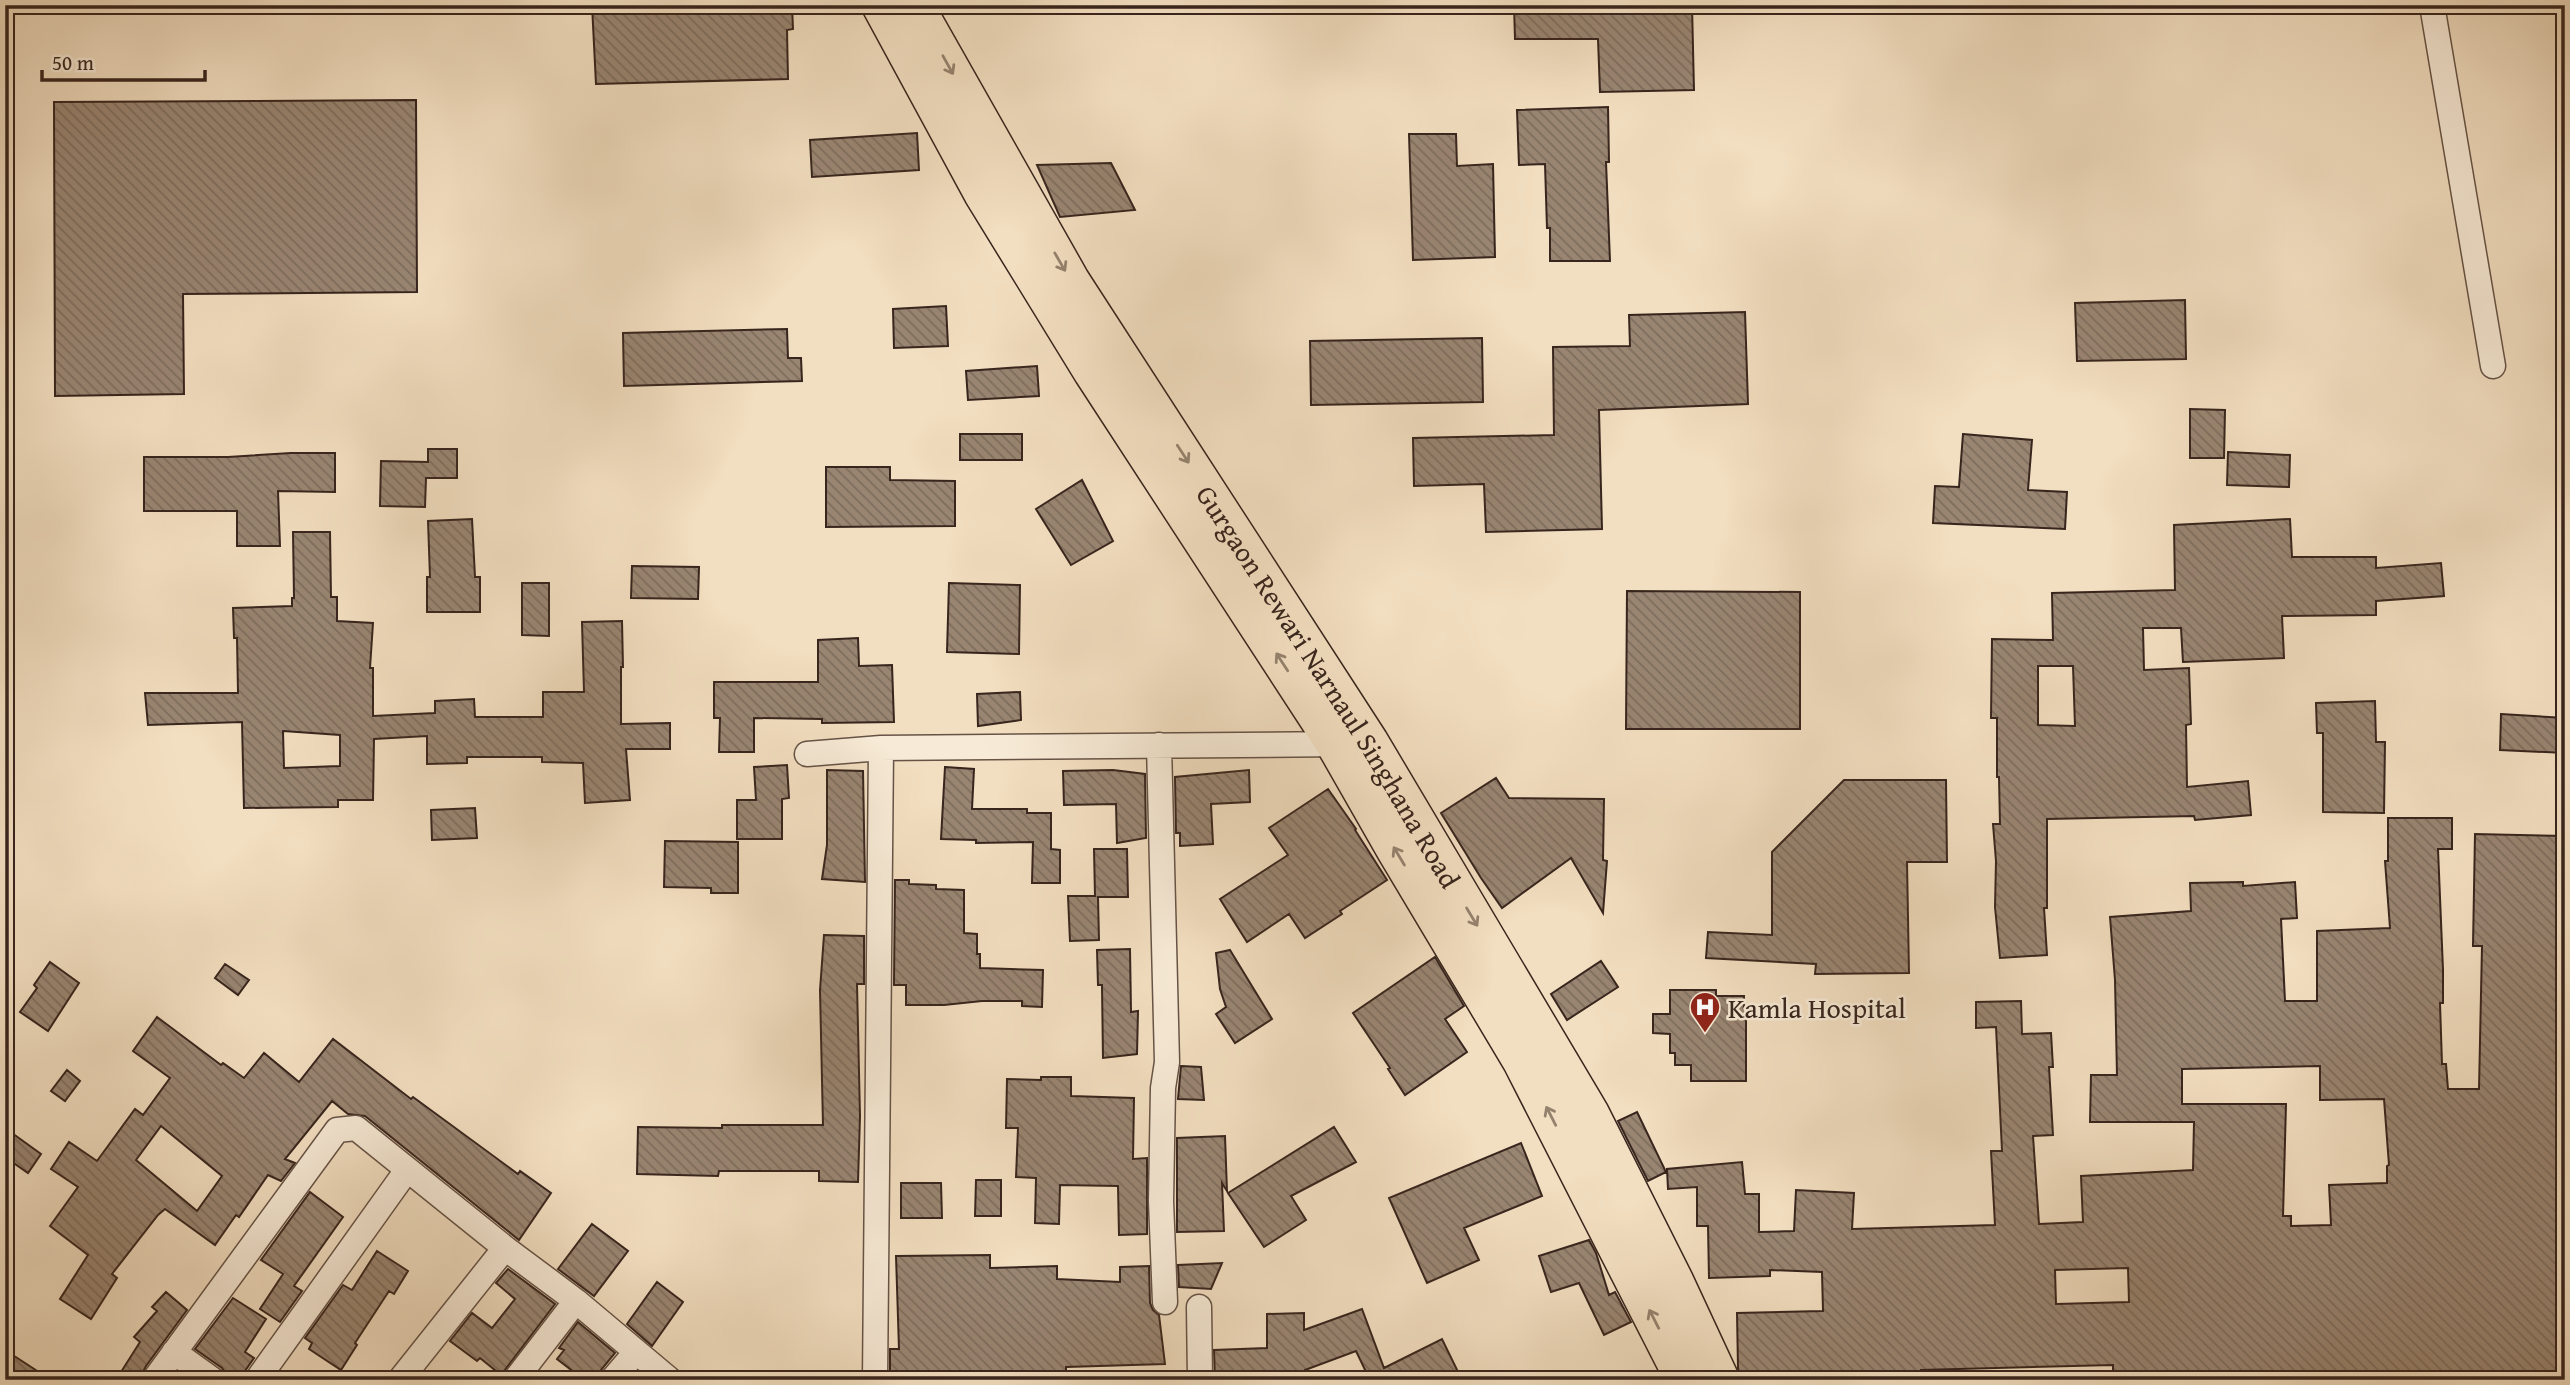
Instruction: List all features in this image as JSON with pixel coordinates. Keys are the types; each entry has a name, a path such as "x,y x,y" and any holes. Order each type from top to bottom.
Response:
{"highway":[{"path":"881,5 983,193 1093,372 1353,743 1396,850 1522,1061 1685,1380"},
{"name":"Gurgaon Rewari Narnaul Singhana Road","path":"914,5 1071,282 1353,743 1590,1114 1674,1281 1720,1380"}],"street":[{"path":"2432,5 2493,366"},
{"path":"807,754 881,748 1353,743"},
{"path":"1159,745 1167,1062 1163,1088 1161,1201 1165,1302"},
{"path":"875,1380 881,748"},
{"path":"154,1380 337,1130 356,1128 505,1248 576,1301 670,1380"},
{"path":"257,1380 407,1170"},
{"path":"401,1380 505,1248"},
{"path":"515,1380 576,1301"},
{"path":"1199,1307 1199,1380"},
{"path":"174,1352 213,1380"},
{"path":"612,1380 636,1352"}],"building":[{"path":"592,5 792,5 793,29 787,30 788,79 596,84"},
{"path":"1514,5 1692,5 1694,90 1600,92 1598,39 1515,39"},
{"path":"416,100 417,292 183,294 184,394 55,396 54,102"},
{"path":"1608,107 1609,162 1606,162 1610,261 1550,261 1545,164 1519,165 1517,110"},
{"path":"917,133 919,170 812,177 810,140"},
{"path":"1409,134 1456,134 1457,166 1493,164 1495,257 1413,260"},
{"path":"1111,163 1135,210 1060,217 1037,165"},
{"path":"2185,300 2186,359 2077,361 2075,303"},
{"path":"946,306 948,346 894,348 893,309"},
{"path":"1745,312 1748,404 1599,410 1602,529 1486,532 1484,484 1414,486 1413,438 1554,435 1553,347 1630,346 1629,315"},
{"path":"787,329 788,358 801,358 802,381 624,386 623,333"},
{"path":"1482,338 1483,402 1311,405 1310,341"},
{"path":"1037,366 1039,396 968,400 966,371"},
{"path":"2190,409 2225,410 2224,458 2190,458"},
{"path":"960,434 1022,434 1022,460 960,460"},
{"path":"1963,434 2032,440 2028,490 2067,492 2065,529 1933,523 1935,486 1959,487"},
{"path":"428,449 457,449 457,478 426,478 425,507 380,506 381,461 428,462"},
{"path":"2228,452 2290,455 2289,487 2227,485"},
{"path":"335,453 335,492 278,491 280,546 237,546 237,511 144,511 144,457 228,457"},
{"path":"826,467 890,467 890,480 955,481 955,526 826,527"},
{"path":"1082,480 1113,541 1071,565 1036,509"},
{"path":"472,519 475,577 480,577 480,612 427,612 427,577 430,577 428,521"},
{"path":"2290,519 2292,557 2376,557 2376,568 2441,563 2444,596 2376,601 2376,615 2282,616 2284,658 2183,662 2181,628 2143,628 2144,670 2189,668 2191,724 2186,725 2187,787 2248,781 2251,815 2195,820 2194,816 2047,819 2047,908 2044,908 2047,955 2000,958 1995,907 1996,861 1993,824 2000,824 1997,718 1991,718 1992,639 2053,640 2052,593 2175,590 2174,525","holes":["2038,666 2073,666 2075,726 2038,725"]},
{"path":"293,532 330,532 331,597 337,597 337,621 373,623 370,668 373,668 373,716 435,713 435,701 474,699 475,717 543,717 543,692 584,692 582,622 622,621 621,724 670,723 670,749 626,749 630,800 585,803 583,763 542,762 542,757 467,757 467,763 427,764 427,736 374,739 373,800 338,800 338,807 244,808 242,722 148,725 145,693 238,693 237,638 234,638 233,608 292,606","holes":["283,731 340,735 340,766 284,768"]},
{"path":"632,566 699,567 698,599 631,598"},
{"path":"522,583 549,583 549,636 522,635"},
{"path":"949,583 1020,585 1019,654 947,652"},
{"path":"1627,591 1800,592 1800,729 1626,729"},
{"path":"858,638 859,666 892,665 894,722 822,723 822,719 754,718 754,752 719,752 720,718 714,718 714,682 818,682 818,640"},
{"path":"1020,692 1021,720 978,726 977,694"},
{"path":"2375,701 2376,742 2385,742 2384,813 2323,812 2323,733 2317,733 2316,703"},
{"path":"2501,714 2565,718 2565,753 2500,750"},
{"path":"787,765 789,798 782,799 782,839 737,839 737,800 756,800 754,767"},
{"path":"945,767 974,769 972,809 1027,809 1027,813 1051,813 1051,849 1060,850 1060,883 1032,883 1033,842 976,843 976,840 941,839"},
{"path":"827,770 863,771 865,882 822,879 827,845"},
{"path":"1113,770 1145,774 1146,838 1117,843 1116,804 1064,805 1063,771"},
{"path":"1249,770 1250,802 1211,804 1213,844 1180,846 1180,833 1176,833 1175,777"},
{"path":"1496,778 1509,798 1604,799 1603,860 1607,861 1603,913 1571,858 1502,908 1441,813"},
{"path":"1844,780 1946,780 1947,862 1907,862 1909,973 1815,974 1816,964 1706,958 1708,932 1772,935 1772,852"},
{"path":"1328,789 1387,880 1305,938 1289,914 1247,942 1220,899 1288,855 1269,828"},
{"path":"475,808 477,838 432,840 431,810"},
{"path":"2388,818 2452,818 2452,849 2438,849 2443,970 2443,1003 2440,1003 2442,1064 2446,1064 2448,1089 2479,1089 2482,946 2473,946 2475,834 2565,836 2565,1070 2559,1070 2561,1137 2565,1137 2565,1380 2113,1380 2113,1365 1921,1370 1921,1380 1741,1380 1738,1368 1737,1313 1823,1311 1822,1272 1770,1270 1770,1276 1709,1278 1708,1226 1697,1226 1697,1187 1668,1189 1667,1169 1742,1162 1745,1194 1759,1194 1759,1232 1794,1231 1796,1190 1854,1193 1852,1229 1995,1225 1991,1151 2002,1151 1996,1027 1976,1028 1976,1002 2021,1001 2022,1034 2051,1033 2053,1067 2049,1067 2053,1135 2033,1136 2039,1224 2083,1222 2081,1176 2193,1170 2194,1122 2090,1122 2091,1075 2117,1075 2115,980 2110,917 2191,911 2190,883 2243,882 2243,886 2295,882 2297,918 2281,919 2285,1001 2317,1001 2317,931 2390,928 2385,861 2388,861","holes":["2320,1066 2320,1100 2384,1099 2389,1165 2387,1183 2329,1185 2331,1225 2291,1226 2291,1216 2283,1216 2286,1104 2182,1104 2182,1069","2128,1268 2129,1302 2056,1304 2055,1270"]},
{"path":"665,841 738,842 738,893 711,893 711,888 664,887"},
{"path":"1094,849 1127,849 1128,897 1098,897 1099,940 1070,941 1068,896 1095,896"},
{"path":"895,880 909,880 909,884 936,885 936,889 964,890 964,933 977,934 980,968 1043,970 1042,1007 1022,1006 1022,1001 906,1005 906,985 894,985"},
{"path":"824,935 864,936 864,984 857,984 860,1116 858,1182 819,1181 819,1171 719,1171 718,1176 637,1174 638,1127 823,1125 820,990"},
{"path":"1130,949 1131,1012 1138,1011 1137,1054 1103,1058 1102,985 1098,985 1097,950"},
{"path":"1230,950 1272,1019 1235,1043 1216,1014 1226,1007 1220,989 1216,953"},
{"path":"1435,957 1464,1006 1445,1019 1467,1052 1405,1095 1353,1013"},
{"path":"1601,961 1618,987 1567,1020 1551,994"},
{"path":"50,962 79,983 48,1031 20,1012 37,988 34,985"},
{"path":"225,964 249,980 238,995 215,978"},
{"path":"1670,990 1716,990 1716,996 1744,996 1746,1081 1691,1081 1691,1065 1675,1065 1675,1053 1670,1053 1670,1034 1653,1033 1653,1014 1670,1014"},
{"path":"157,1017 221,1065 223,1063 244,1078 264,1053 299,1082 333,1039 411,1099 413,1097 518,1174 520,1171 551,1193 519,1240 365,1116 348,1114 332,1101 285,1159 295,1163 281,1181 268,1175 239,1217 236,1215 215,1245 165,1209 158,1215 112,1274 117,1278 91,1319 60,1299 88,1255 50,1226 78,1187 51,1169 69,1142 97,1161 135,1109 143,1115 170,1078 133,1051","holes":["161,1126 222,1176 197,1211 136,1160"]},
{"path":"1181,1066 1201,1067 1204,1100 1178,1099"},
{"path":"67,1070 80,1081 65,1101 51,1091"},
{"path":"1041,1077 1071,1077 1071,1096 1134,1098 1133,1159 1147,1158 1147,1234 1119,1235 1118,1186 1060,1185 1059,1224 1035,1223 1036,1178 1016,1177 1018,1128 1006,1128 1007,1079 1041,1080"},
{"path":"1637,1112 1666,1172 1648,1181 1618,1121"},
{"path":"1334,1127 1356,1162 1291,1196 1306,1220 1264,1247 1228,1193"},
{"path":"5,1128 41,1154 28,1173 5,1157"},
{"path":"1225,1136 1227,1191 1222,1183 1224,1231 1177,1232 1177,1138"},
{"path":"1521,1143 1542,1196 1464,1228 1479,1260 1427,1283 1389,1198"},
{"path":"976,1180 1001,1180 1001,1216 975,1216"},
{"path":"901,1183 941,1183 942,1218 901,1218"},
{"path":"310,1192 343,1217 294,1286 302,1291 280,1322 260,1309 283,1274 261,1260"},
{"path":"592,1224 628,1251 594,1296 558,1269"},
{"path":"1589,1240 1596,1253 1609,1295 1615,1292 1631,1322 1604,1335 1579,1283 1551,1292 1539,1256"},
{"path":"377,1251 408,1271 394,1294 389,1291 341,1370 309,1349 312,1343 305,1338 343,1285 352,1290"},
{"path":"990,1255 990,1268 1057,1266 1057,1279 1120,1282 1120,1267 1149,1266 1150,1303 1159,1315 1165,1364 1066,1367 1066,1380 890,1380 890,1349 899,1349 896,1256"},
{"path":"1222,1263 1211,1289 1179,1287 1178,1265"},
{"path":"508,1269 555,1304 501,1375 480,1358 477,1361 450,1341 472,1313 492,1328 515,1299 496,1283"},
{"path":"657,1282 683,1302 652,1346 627,1324"},
{"path":"166,1292 187,1310 146,1366 139,1380 116,1380 140,1342 134,1337 157,1311 152,1307"},
{"path":"233,1298 266,1319 245,1352 254,1358 242,1380 229,1380 222,1368 195,1349"},
{"path":"1362,1309 1384,1368 1442,1339 1462,1380 1361,1380 1368,1376 1356,1351 1305,1370 1305,1380 1215,1380 1214,1350 1267,1348 1267,1314 1304,1313 1304,1330"},
{"path":"578,1322 615,1353 601,1370 597,1380 587,1373 583,1379 557,1359 564,1350 559,1348"},
{"path":"5,1350 51,1380 5,1380"}],"place":[{"name":"Kamla Hospital","path":"1705,1034"}]}
